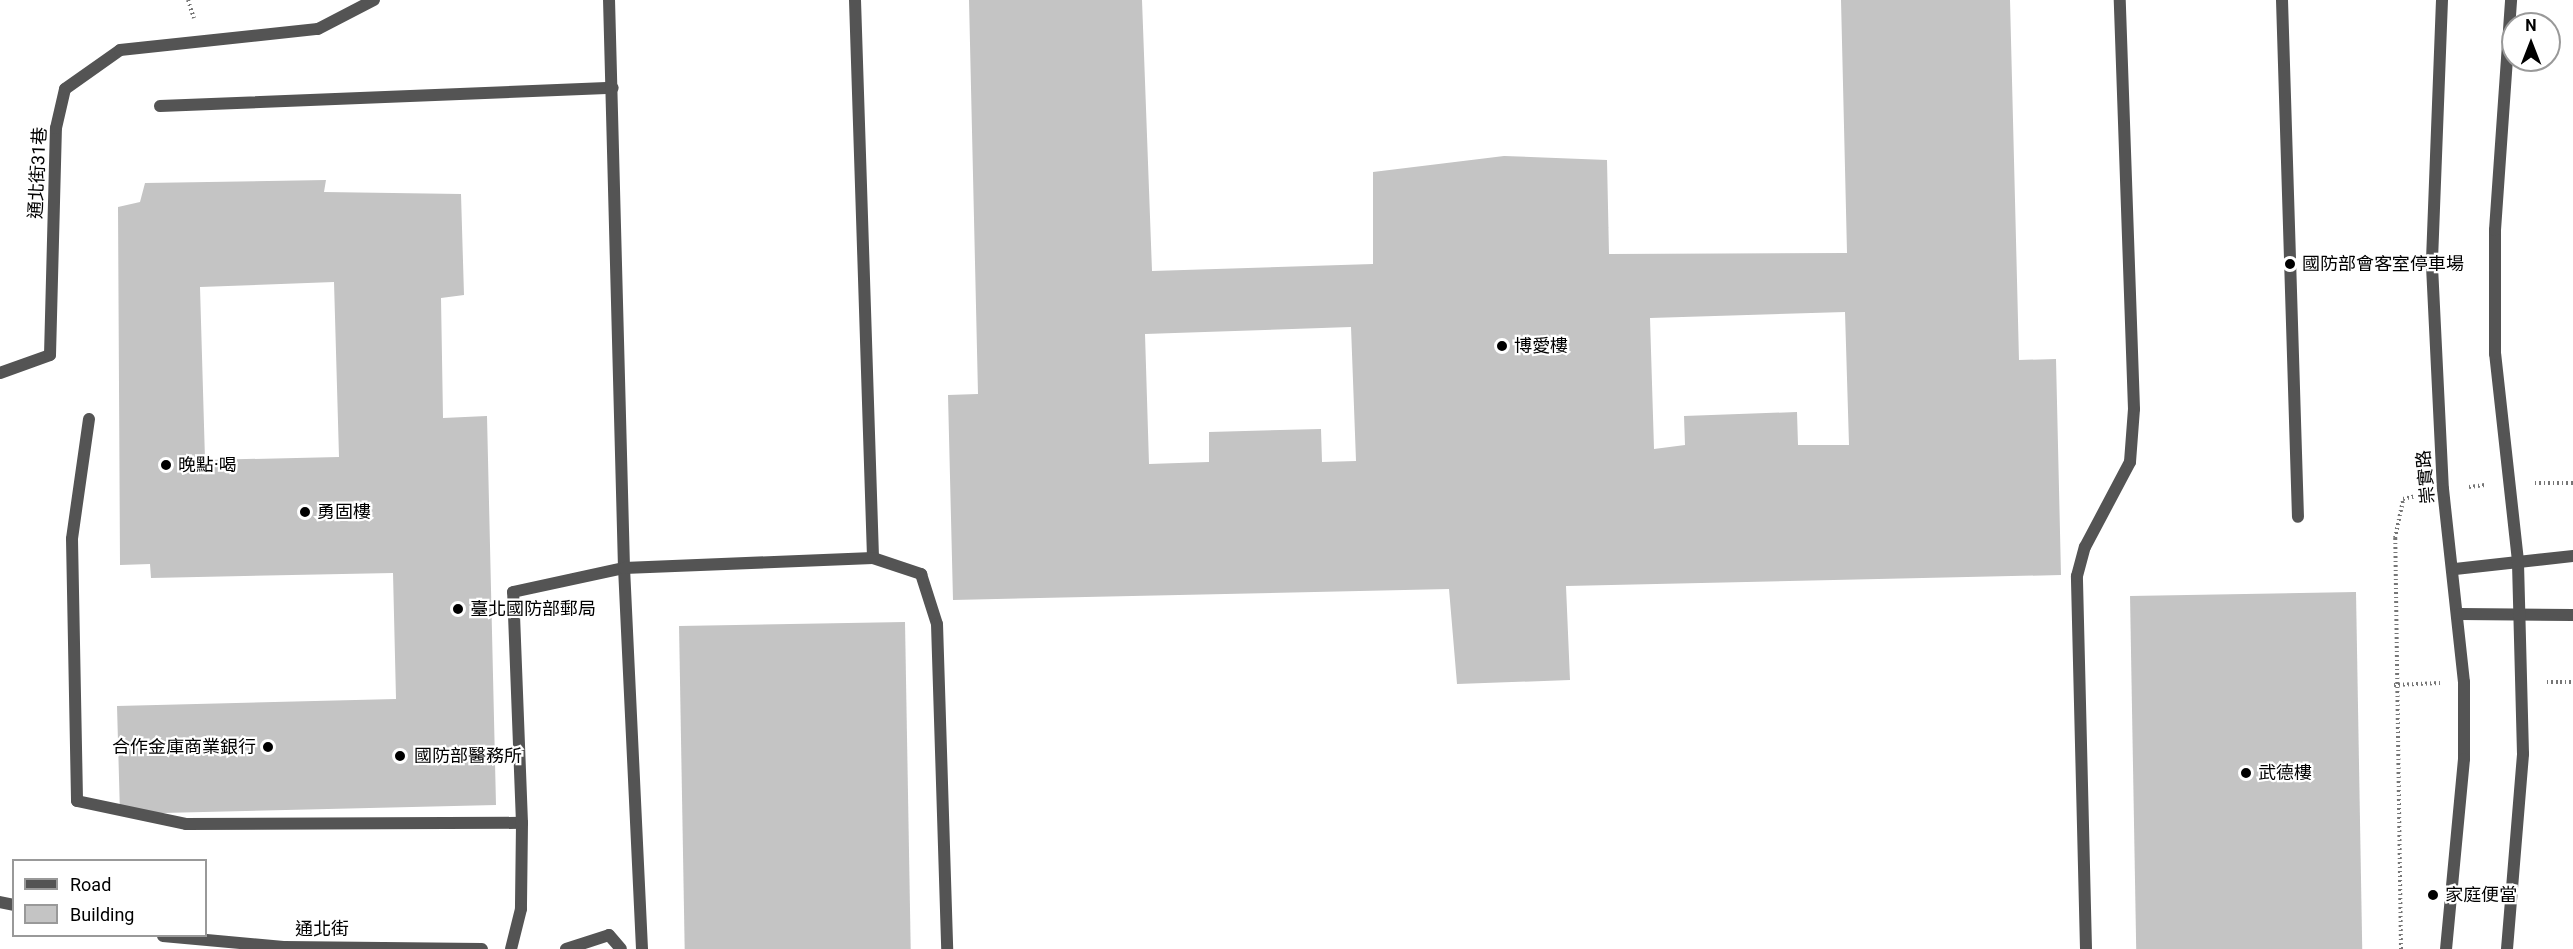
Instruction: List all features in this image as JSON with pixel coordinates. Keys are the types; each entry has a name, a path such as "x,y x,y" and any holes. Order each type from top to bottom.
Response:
{"street":[{"name":"通北街31巷","path":"0,373 50,356 56,128 65,89 120,50 318,29 374,0"},
{"path":"609,0 624,568 642,949"},
{"path":"855,0 873,558"},
{"path":"2086,949 2078,576 2085,547 2130,462 2134,410 2120,0"},
{"path":"2282,0 2298,517"},
{"name":"崇實路","path":"2442,0 2432,266 2444,489 2460,614 2464,759 2446,949"},
{"path":"2506,949 2523,754 2518,561 2495,354 2495,230 2511,0"},
{"path":"160,106 613,88"},
{"path":"89,419 72,539 77,801 186,824 522,822"},
{"path":"2455,569 2573,556"},
{"path":"511,949 521,909 522,822 513,592 624,568 873,558 921,574 936,624 947,949"},
{"path":"2460,614 2573,615"},
{"path":"566,949 609,935 621,949"},
{"name":"通北街","path":"174,937 284,947 482,949"}],"path":[{"path":"2402,949 2394,685 2396,538 2403,499"}],"building":[{"name":"博愛樓","path":"969,0 1142,0 1152,271 1373,264 1373,172 1504,156 1607,160 1609,254 1847,253 1841,0 2010,0 2019,360 2056,359 2061,575 1566,586 1570,680 1457,684 1449,589 953,600 948,395 978,394","holes":["1845,312 1849,445 1798,445 1797,412 1684,416 1685,445 1654,449 1650,318","1351,327 1356,461 1322,462 1321,429 1209,432 1209,462 1149,464 1145,334"]},
{"name":"勇固樓","path":"326,180 324,192 461,194 464,295 441,298 443,418 487,416 496,805 120,814 117,706 396,699 393,573 151,578 150,564 120,565 118,207 140,202 145,183","holes":["334,282 339,457 205,460 200,287"]},
{"name":"武德樓","path":"2356,592 2362,949 2136,949 2130,596"},
{"path":"905,622 911,949 685,949 679,626"}],"place":[{"name":"國防部會客室停車場","path":"2290,264"},
{"name":"博愛樓","path":"1502,346"},
{"name":"晚點·喝","path":"166,465"},
{"name":"勇固樓","path":"305,512"},
{"name":"臺北國防部郵局","path":"458,609"},
{"name":"合作金庫商業銀行","path":"268,747"},
{"name":"國防部醫務所","path":"400,756"},
{"name":"武德樓","path":"2246,773"},
{"name":"家庭便當","path":"2433,895"}]}
